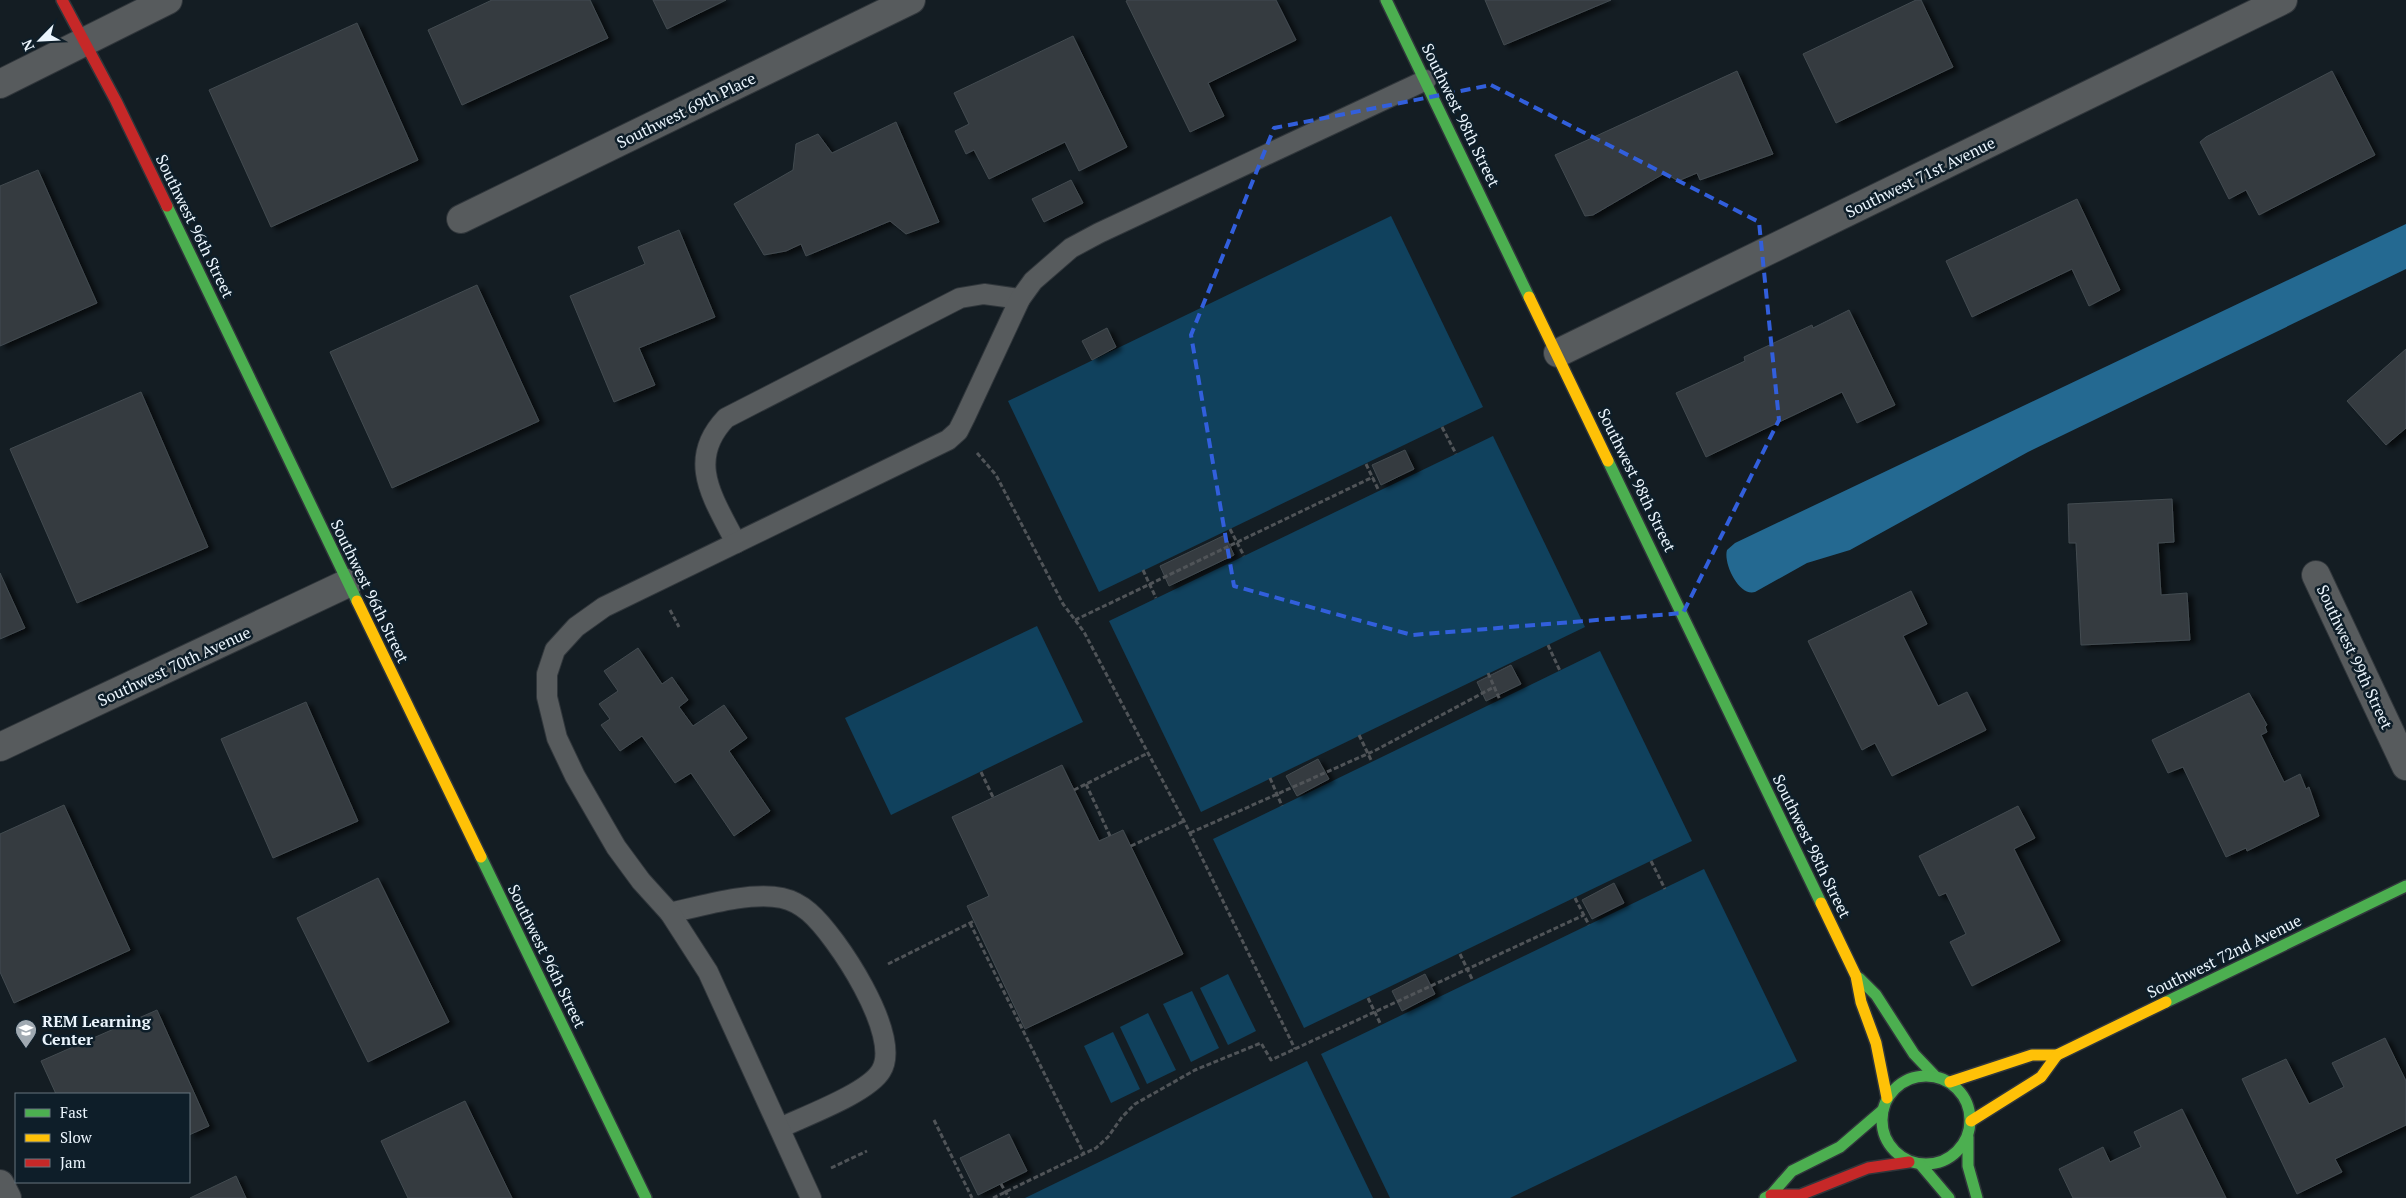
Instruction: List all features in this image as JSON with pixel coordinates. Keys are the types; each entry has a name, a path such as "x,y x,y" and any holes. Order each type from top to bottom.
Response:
{"street":[{"name":"Southwest 96th Street","path":"62,0 116,101 646,1198"},
{"path":"0,84 168,0"},
{"name":"Southwest 69th Place","path":"461,219 911,0"},
{"name":"Southwest 98th Street","path":"1386,0 1558,353 1856,976 1861,1002 1876,1043 1888,1098"},
{"name":"Southwest 71st Avenue","path":"1558,353 2282,0"},
{"name":"Southwest 99th Street","path":"2316,576 2406,766"},
{"name":"Southwest 70th Avenue","path":"0,747 348,583"},
{"name":"Southwest 72nd Avenue","path":"1950,1082 2032,1055 2057,1055 2406,886"},
{"name":"Southwest 98th Street","path":"1856,976 1876,995 1914,1054 1935,1076"},
{"name":"Southwest 72nd Avenue","path":"1971,1122 2042,1077 2057,1055"},
{"path":"1968,1137 1960,1150 1948,1160 1934,1165 1921,1165 1909,1162 1898,1155 1884,1135 1883,1110 1888,1098 1896,1088 1906,1081 1920,1076 1935,1076 1950,1082 1962,1093 1969,1106 1971,1122 1968,1137 1968,1166 1978,1198"},
{"path":"1768,1197 1792,1171 1840,1147 1883,1110"},
{"path":"1768,1197 1800,1195 1868,1168 1909,1162"},
{"path":"1921,1165 1949,1198"},
{"path":"0,1184 6,1198"}],"lane":[{"path":"807,1189 708,972 670,913 641,881 616,847 575,776 557,738 546,697 547,674 555,650 564,638 604,607 948,440 958,431 966,417 1020,299 1033,281 1071,248 1099,233 1426,80"},
{"path":"736,543 710,493 704,463 706,449 714,430 726,418 960,298 984,294 1020,299"},
{"path":"670,913 720,901 766,896 782,898 795,903 808,911 840,947 876,1013 883,1032 885,1051 882,1070 869,1084 780,1128"}],"path":[{"path":"1442,427 1456,454"},
{"path":"1366,464 1379,491"},
{"path":"996,475 1063,604 1084,632 1184,821 1295,1049"},
{"path":"1075,620 1373,477"},
{"path":"1230,529 1244,556"},
{"path":"1143,570 1156,598"},
{"path":"1548,645 1560,671"},
{"path":"1488,673 1500,700"},
{"path":"1190,833 1368,754 1494,687"},
{"path":"1359,735 1372,762"},
{"path":"1074,790 1148,753"},
{"path":"981,772 993,797"},
{"path":"1270,778 1282,806"},
{"path":"1086,784 1110,836"},
{"path":"1132,846 1184,821"},
{"path":"1651,861 1665,889"},
{"path":"1575,898 1589,925"},
{"path":"993,1198 1096,1148 1108,1138 1135,1104 1194,1070 1261,1043 1271,1060 1466,968 1584,916"},
{"path":"888,964 972,922 1084,1154"},
{"path":"1460,954 1473,981"},
{"path":"1368,998 1381,1025"},
{"path":"934,1120 972,1198"},
{"path":"807,1189 867,1151"},
{"path":"1001,1184 1009,1198"}],"highlighted area":[{"path":"1491,85 1759,222 1779,420 1683,613 1412,635 1234,586 1191,335 1274,128"}],"shaded area":[{"path":"1391,216 1483,407 1099,592 1008,401"},
{"path":"2406,224 2406,269 2028,452 1850,550 1807,563 1755,592 1743,589 1734,578 1726,556 1727,550 1735,543"},
{"path":"1493,436 1585,627 1201,812 1109,621"},
{"path":"1037,626 1083,722 891,815 845,718"},
{"path":"1600,651 1692,841 1304,1028 1213,839"},
{"path":"1704,869 1797,1061 1510,1198 1390,1198 1321,1054"},
{"path":"1228,974 1256,1031 1228,1045 1200,988"},
{"path":"1192,991 1219,1048 1191,1062 1163,1004"},
{"path":"1148,1013 1176,1070 1147,1084 1120,1027"},
{"path":"1113,1032 1140,1089 1111,1103 1084,1046"},
{"path":"1307,1061 1373,1198 1025,1198"}],"building":[{"path":"492,0 590,0 608,38 462,105 428,30"},
{"path":"653,0 726,0 667,29"},
{"path":"1276,0 1296,40 1208,83 1224,116 1190,132 1126,1"},
{"path":"1485,0 1611,0 1504,45"},
{"path":"1916,0 1921,0 1953,67 1836,123 1803,54"},
{"path":"357,23 418,160 271,227 209,90"},
{"path":"1073,36 1127,147 1079,171 1065,142 989,179 974,150 966,154 955,131 969,124 954,93"},
{"path":"1737,71 1773,154 1700,180 1697,173 1678,181 1665,173 1593,215 1585,216 1555,155"},
{"path":"2332,71 2375,155 2259,215 2246,190 2229,199 2200,142 2206,137"},
{"path":"896,122 939,222 906,234 890,221 806,256 801,244 786,251 764,255 734,204 793,170 796,144 818,134 832,153"},
{"path":"38,170 97,303 0,346 0,186"},
{"path":"1071,180 1083,203 1044,222 1032,199"},
{"path":"2077,199 2120,290 2089,306 2072,269 1972,317 1946,261"},
{"path":"679,230 715,317 639,348 655,385 614,402 570,296 645,264 638,247"},
{"path":"477,285 539,421 392,488 330,352"},
{"path":"1849,310 1895,405 1857,423 1842,392 1706,457 1676,393 1745,361 1744,357 1812,325 1813,328"},
{"path":"1107,328 1116,347 1092,360 1082,341"},
{"path":"2406,349 2406,428 2386,445 2347,401"},
{"path":"141,392 208,547 77,603 10,449"},
{"path":"1405,450 1414,469 1381,485 1372,465"},
{"path":"2172,499 2174,542 2158,543 2161,595 2187,593 2190,640 2081,645 2076,543 2069,543 2068,504"},
{"path":"1225,535 1234,555 1169,586 1160,566"},
{"path":"0,573 25,628 0,639"},
{"path":"1911,591 1927,624 1903,636 1938,706 1967,692 1986,730 1892,776 1875,743 1862,750 1808,641"},
{"path":"638,648 662,684 672,677 688,700 679,707 693,726 724,705 747,738 729,751 770,811 734,836 691,773 675,783 642,736 620,751 601,725 610,719 599,704 618,691 604,671"},
{"path":"1511,665 1521,684 1486,701 1477,682"},
{"path":"2249,693 2267,725 2265,727 2267,732 2261,735 2284,782 2300,774 2306,789 2309,787 2319,816 2247,851 2246,848 2226,857 2183,767 2168,773 2152,740"},
{"path":"306,702 358,821 273,858 221,739"},
{"path":"1318,759 1329,779 1297,796 1286,776"},
{"path":"1062,765 1099,841 1123,830 1183,954 1025,1029 967,906 989,896 952,817"},
{"path":"64,805 130,950 14,1003 0,972 0,834"},
{"path":"2018,806 2035,838 2014,849 2060,941 1972,986 1950,942 1966,934 1946,893 1939,896 1919,856"},
{"path":"378,878 449,1022 368,1062 297,918"},
{"path":"1614,883 1624,903 1592,919 1582,900"},
{"path":"1425,974 1435,994 1402,1011 1392,991"},
{"path":"157,1010 209,1126 190,1135 190,1093 56,1093 41,1061"},
{"path":"2385,1038 2406,1081 2406,1125 2335,1159 2342,1172 2297,1194 2242,1079 2286,1059 2309,1104 2344,1087 2332,1063"},
{"path":"465,1101 512,1198 408,1198 381,1141"},
{"path":"2182,1109 2226,1198 2073,1198 2059,1169 2103,1147 2110,1162 2141,1147 2134,1132"},
{"path":"1009,1134 1027,1171 978,1195 960,1158"},
{"path":"236,1176 246,1198 190,1198"}],"traffic: fast":[{"path":"1386,0 1529,297"},
{"path":"167,206 357,601"},
{"path":"1608,461 1821,903"},
{"path":"481,857 646,1198"},
{"path":"2166,1002 2406,886"},
{"path":"1859,978 1876,995 1914,1054 1935,1076"},
{"path":"1917,1076 1935,1076 1951,1083 1963,1095 1970,1111 1970,1120 1970,1129 1963,1145 1951,1157 1935,1164 1917,1164 1901,1157 1889,1145 1882,1129 1882,1111 1889,1095 1901,1083 1917,1076"},
{"path":"1765,1198 1771,1195 1792,1171 1840,1147 1883,1110"},
{"path":"1968,1137 1968,1166 1977,1198"},
{"path":"1921,1165 1949,1198"}],"traffic: slow":[{"path":"1529,297 1608,461"},
{"path":"357,601 481,857"},
{"path":"1821,903 1856,976 1861,1002 1876,1043 1887,1098"},
{"path":"1950,1082 2032,1055 2057,1055 2166,1002"},
{"path":"1971,1121 2041,1077 2057,1055"}],"traffic: jam":[{"path":"62,0 116,101 167,206"},
{"path":"1771,1195 1800,1195 1868,1168 1909,1162"}],"place":[{"name":"REM Learning Center","path":"26,1049"}]}
